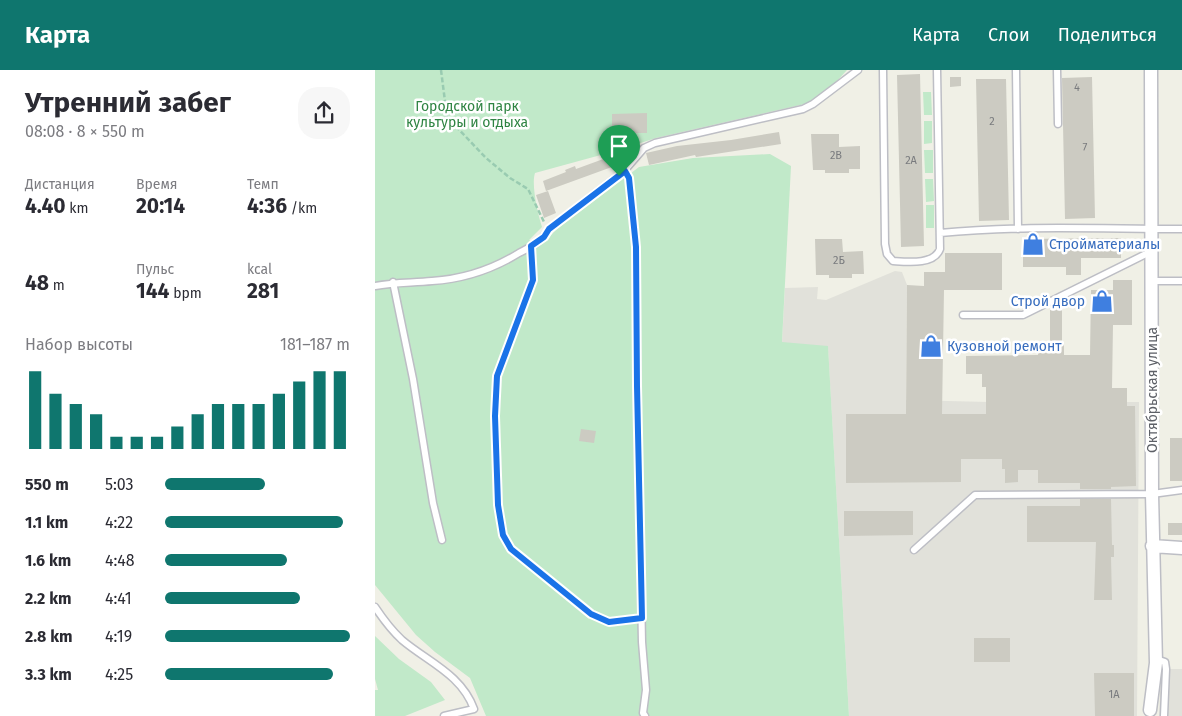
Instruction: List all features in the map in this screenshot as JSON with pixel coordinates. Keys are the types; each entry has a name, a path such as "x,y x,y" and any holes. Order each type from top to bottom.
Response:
{"street":[{"name":"Октябрьская улица","path":"1150,713 1156,659 1152,494 1151,70"},
{"path":"1153,546 1182,548"}],"lane":[{"path":"375,286 393,282 459,278 503,263 544,237 549,229 625,171 644,148 655,143 803,109 813,104 858,70"},
{"path":"883,70 887,254 893,261 905,262 933,259 940,248 937,70"},
{"path":"1016,70 1018,229"},
{"path":"1057,70 1058,124"},
{"path":"625,171 629,178 636,247 642,618 646,690 643,713 645,716"},
{"path":"940,233 968,230 1018,229 1182,229"},
{"path":"531,246 533,280 497,376 496,456 498,505 503,535 511,549 591,614 609,622 642,618"},
{"path":"963,315 1023,315 1152,251"},
{"path":"1152,281 1182,282"},
{"path":"393,282 413,380 433,503 442,540"},
{"path":"913,550 975,496 1152,494 1182,490"},
{"path":"375,607 386,624 402,641 432,660 459,684 470,698 475,712 444,716"},
{"path":"1156,659 1165,662 1166,669 1164,716"}],"path":[{"path":"441,70 447,116 486,158 510,178 529,189 549,229"}],"shaded area":[{"path":"895,271 902,272 907,285 906,400 1139,402 1137,716 849,716 828,347 782,343 785,288 818,287 817,299 826,300"},
{"path":"1182,669 1182,716 1159,716 1161,670"}],"green space":[{"name":"Городской парк культуры и отдыха","path":"375,70 847,70 836,82 809,103 656,138 535,173 534,192 542,227 529,240 541,245 557,229 639,167 693,158 770,154 791,166 782,342 828,346 849,716 486,716 470,678 416,635 375,585"},
{"path":"923,92 931,92 932,115 924,115"},
{"path":"924,121 932,121 932,143 924,144"},
{"path":"924,150 933,150 933,173 925,173"},
{"path":"925,179 933,179 934,201 926,202"},
{"path":"926,205 934,205 934,228 926,228"},
{"path":"375,636 399,659 431,682 445,700 405,716 375,716 375,690 378,690 375,679"}],"building":[{"path":"920,74 924,246 901,247 897,75"},
{"path":"950,77 961,77 961,86 950,87"},
{"path":"1092,77 1095,218 1065,219 1062,78"},
{"path":"976,79 1006,79 1009,220 979,221"},
{"path":"647,113 647,133 612,133 612,114"},
{"path":"779,132 781,144 696,157 695,155 649,165 646,153 677,146"},
{"path":"811,134 839,134 839,147 860,146 860,169 849,169 849,173 825,173 825,170 813,170"},
{"path":"617,154 620,164 546,191 543,181 566,172 565,170 575,166 576,169"},
{"path":"548,191 556,213 544,218 536,195"},
{"path":"1121,238 1121,258 1081,258 1081,275 1066,275 1066,267 1023,267 1023,239"},
{"path":"815,239 842,239 843,252 863,251 864,274 852,274 852,278 829,278 829,275 816,275"},
{"path":"945,253 1002,253 1002,290 944,290 942,414 986,414 986,387 982,387 982,374 966,374 966,356 1038,355 1038,344 1050,343 1050,310 1062,310 1064,355 1090,355 1091,290 1113,290 1113,280 1132,280 1132,325 1113,325 1112,388 1127,388 1127,406 1135,406 1136,486 1111,487 1111,489 1080,489 1080,483 1038,483 1038,470 1018,470 1018,482 1005,483 1005,469 1002,469 1002,459 961,459 961,482 846,483 846,414 906,414 907,285 924,286 924,272 945,272"},
{"path":"581,429 596,431 594,443 579,441"},
{"path":"1170,438 1182,438 1182,481 1170,481"},
{"path":"1080,499 1111,499 1112,545 1114,545 1114,557 1111,557 1112,600 1094,600 1096,542 1027,542 1027,506 1080,506"},
{"path":"844,511 913,511 913,535 844,536"},
{"path":"1168,523 1182,523 1182,535 1168,535"},
{"path":"974,638 1010,638 1010,662 974,662"},
{"path":"1094,673 1134,673 1134,716 1095,716"}],"place":[{"name":"Стройматериалы","path":"1033,244"},
{"name":"Строй двор","path":"1102,301"},
{"name":"Кузовной ремонт","path":"931,346"}],"route":[{"path":"625,171 629,178 636,247 642,618 609,622 591,614 563,592 511,549 503,535 498,505 495,416 497,376 533,280 531,246 544,237 549,229 619,176 625,171"}]}
